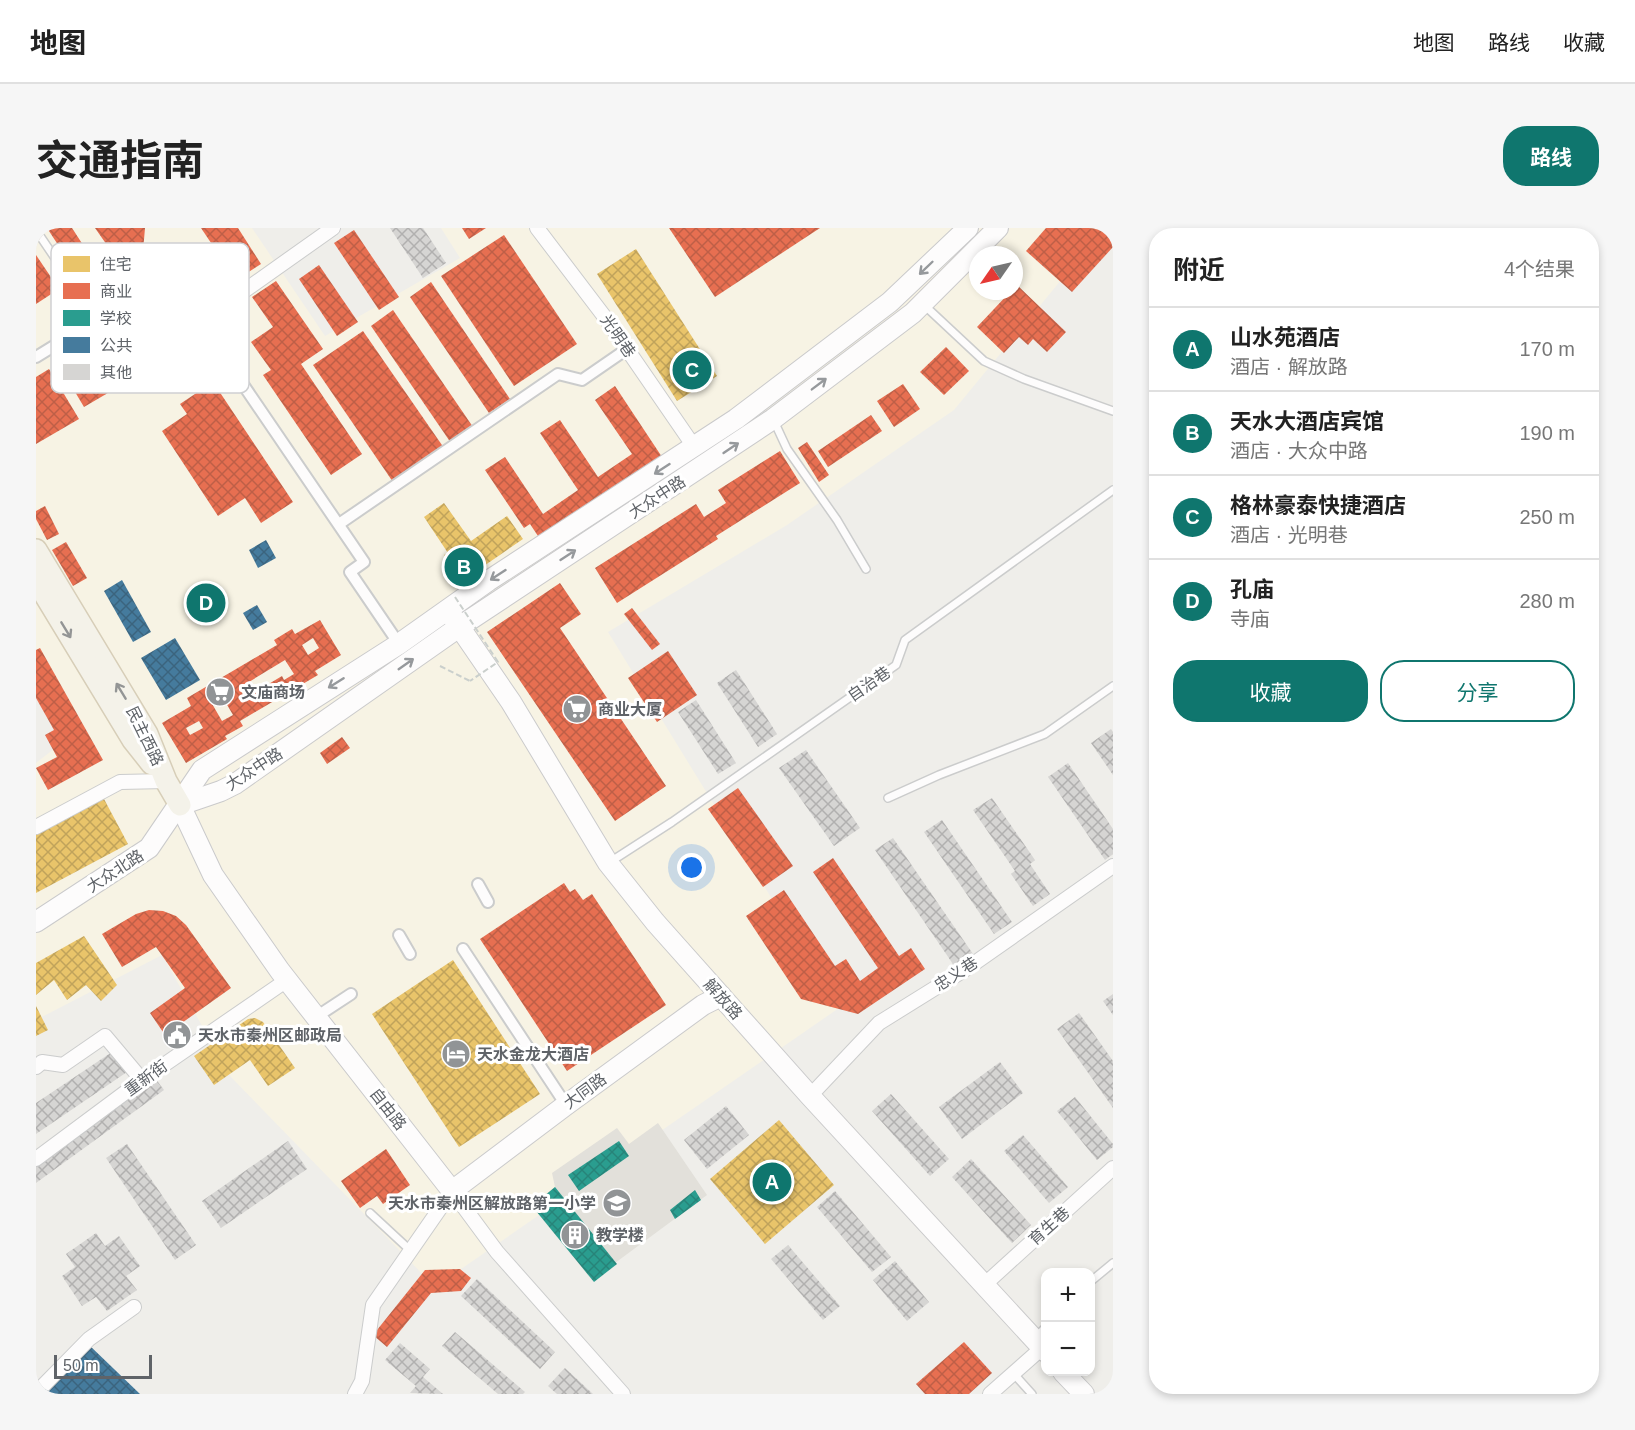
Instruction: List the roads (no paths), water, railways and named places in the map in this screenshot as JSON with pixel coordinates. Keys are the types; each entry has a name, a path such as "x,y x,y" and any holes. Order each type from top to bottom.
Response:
{"main road":[{"name":"大众中路","path":"180,805 202,770 399,644 451,603 695,448 736,419 890,302 968,228"},
{"name":"大众中路","path":"180,805 235,784 459,627 773,419 913,313 998,228"},
{"name":"民主西路","path":"36,549 147,734 166,781"},
{"name":"民主西路","path":"36,580 133,740 166,781"},
{"name":"解放路","path":"451,603 459,627 511,702 608,863 655,922 810,1096 984,1285 1041,1340"},
{"path":"166,781 180,805"},
{"name":"大众北路","path":"36,922 149,848 180,805"},
{"name":"自由路","path":"180,805 213,875 287,980 452,1191"},
{"name":"大同路","path":"452,1191 703,1005 721,996"},
{"path":"1068,1376 1084,1394"}],"street":[{"path":"249,288 333,228"},
{"name":"光明巷","path":"537,228 627,349 695,448"},
{"path":"36,357 51,348"},
{"path":"339,524 558,374 582,380 627,349"},
{"path":"249,393 364,562 350,572 399,644"},
{"path":"36,827 120,782 166,781"},
{"name":"忠义巷","path":"810,1096 879,1023 969,967 1113,866"},
{"path":"478,884 488,902"},
{"path":"399,935 410,954"},
{"path":"463,949 566,1105"},
{"name":"重新街","path":"36,1159 142,1080 287,980"},
{"path":"316,1017 351,994"},
{"path":"36,1066 42,1062 63,1065 105,1036 142,1080"},
{"name":"育生巷","path":"984,1285 1113,1168"},
{"path":"355,1394 362,1381 373,1305 452,1191"},
{"name":"自由路","path":"452,1191 497,1252 623,1394"},
{"path":"38,1391 89,1339 134,1307"},
{"path":"990,1394 1041,1342"}],"lane":[{"path":"36,230 51,252"},
{"path":"922,303 984,361 1024,379 1113,411"},
{"path":"773,419 787,449 837,520 866,569"},
{"name":"自治巷","path":"608,863 672,822 896,665 905,640 1113,490"},
{"path":"888,798 939,775 1045,734 1113,686"},
{"path":"370,1213 411,1251"},
{"path":"1095,1278 1113,1263"},
{"path":"1013,1373 1032,1394"}],"place":[{"name":"格林豪泰快捷酒店","path":"692,370"},
{"name":"天水大酒店宾馆","path":"464,567"},
{"name":"孔庙","path":"206,603"},
{"name":"文庙商场","path":"220,692"},
{"name":"商业大厦","path":"577,709"},
{"name":"天水市秦州区邮政局","path":"177,1035"},
{"name":"天水金龙大酒店","path":"456,1054"},
{"name":"山水苑酒店","path":"772,1182"},
{"name":"天水市秦州区解放路第一小学","path":"617,1203"},
{"name":"教学楼","path":"575,1235"}]}
